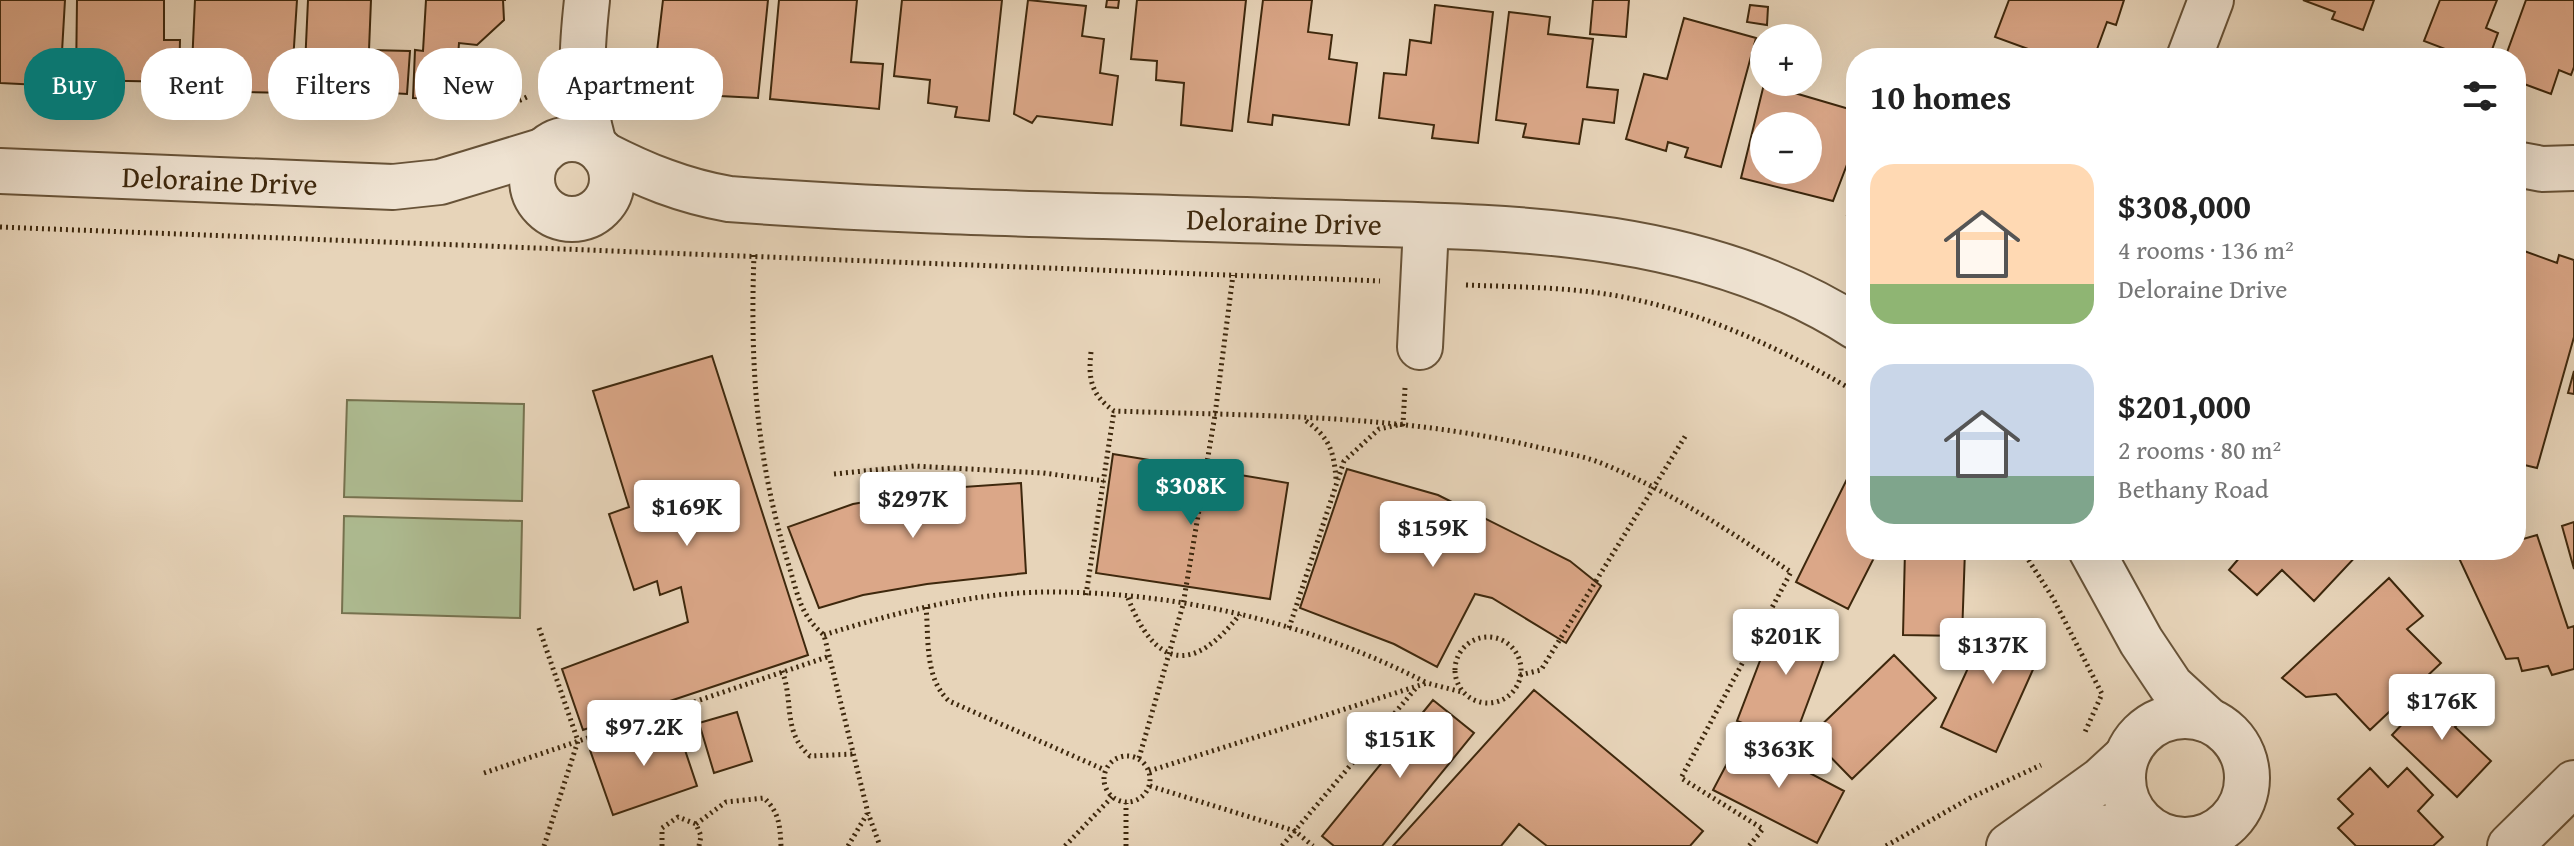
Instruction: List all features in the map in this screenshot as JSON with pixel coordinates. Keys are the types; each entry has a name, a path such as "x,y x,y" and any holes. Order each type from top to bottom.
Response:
{"street":[{"path":"574,148 582,104 580,60 587,0"},
{"path":"2197,48 2211,0"},
{"path":"574,148 612,178 604,203 582,218 556,216 545,209 533,190 533,169 574,148"},
{"name":"Deloraine Drive","path":"0,171 393,187 440,182 574,148 696,193 773,203 1426,227 1553,233 1627,243 1697,258 1773,286 1846,322"},
{"path":"2526,166 2574,168"},
{"name":"Deloraine Drive","path":"440,182 509,193 545,209"},
{"name":"Deloraine Drive","path":"604,203 696,193"},
{"path":"1420,347 1426,227"},
{"path":"2096,560 2141,641 2171,686 2208,720 2225,730 2237,745 2246,763 2243,846"},
{"path":"2141,641 2141,696 2122,776 2125,796 2133,813 2160,837"},
{"path":"2010,846 2101,780 2151,726 2169,718 2188,716 2208,720"},
{"path":"2510,846 2574,783"},
{"path":"2010,846 2076,828 2190,840 2217,832 2233,819 2243,802"}],"path":[{"path":"522,99 529,96"},
{"path":"0,227 1567,289 1620,297 1705,320 1788,353 1846,386"},
{"path":"754,255 751,330 757,434 778,532 806,620 824,635 868,813 880,846"},
{"path":"1139,758 1183,605 1215,415 1233,275"},
{"path":"1091,352 1088,379 1101,403 1114,411 1403,424 1510,441 1598,462 1654,486 1687,502 1791,572 1681,778 1763,829 1749,846"},
{"path":"1086,595 1114,411"},
{"path":"1304,419 1322,432 1334,451 1336,480"},
{"path":"1289,628 1344,461 1379,429 1403,424"},
{"path":"1520,675 1541,670 1686,435"},
{"path":"834,474 914,466 1043,473 1104,481"},
{"path":"2028,560 2053,598 2102,694 2083,735"},
{"path":"824,635 926,606 1044,592 1128,598 1240,614 1289,628 1384,661 1427,683 1462,692 1480,703 1502,700 1511,695 1521,665 1510,646 1501,640 1479,638 1469,642 1456,660 1454,671 1462,692"},
{"path":"1128,598 1138,624 1153,645 1169,656 1189,655 1209,645 1240,614"},
{"path":"926,606 931,673 939,692 949,701 1105,770"},
{"path":"539,628 578,741 544,846"},
{"path":"484,773 830,656"},
{"path":"782,671 787,682 789,723 801,748 810,756 854,754"},
{"path":"1149,771 1427,683"},
{"path":"1282,846 1418,686"},
{"path":"1116,758 1139,758 1149,771 1150,786 1140,798 1126,803 1112,797 1104,785 1105,770 1116,758"},
{"path":"1886,846 1970,798 2050,761"},
{"path":"1150,786 1295,831 1313,846"},
{"path":"696,824 726,802 745,797 764,798 775,808 780,820 781,846"},
{"path":"1065,846 1112,797"},
{"path":"1126,803 1126,846"},
{"path":"848,846 868,813"},
{"path":"662,846 660,835 666,823 678,817 696,824 701,836 699,846"}],"green space":[{"path":"347,400 524,404 522,501 344,497"},
{"path":"344,516 522,521 520,618 342,613"}],"building":[{"path":"0,0 65,0 62,48 24,48 24,84 0,83"},
{"path":"77,0 164,0 164,40 180,40 180,48 141,48 141,81 125,81 125,48 76,48"},
{"path":"195,0 297,0 294,48 268,48 268,92 252,92 252,48 193,48"},
{"path":"308,0 371,0 369,48 306,48"},
{"path":"426,0 503,0 504,20 477,45 459,43 459,48 423,48"},
{"path":"663,0 768,0 758,98 723,96 723,48 657,48"},
{"path":"779,0 857,0 851,62 883,64 879,109 770,99"},
{"path":"902,0 1002,0 989,121 955,117 957,107 928,103 930,80 894,76"},
{"path":"1028,0 1086,6 1082,36 1104,39 1100,73 1118,76 1112,125 1037,116 1032,123 1014,114"},
{"path":"1107,0 1119,0 1118,8 1106,7"},
{"path":"1137,0 1246,0 1232,131 1181,125 1184,83 1156,80 1157,61 1131,59"},
{"path":"1263,0 1312,0 1308,32 1332,35 1329,59 1357,63 1349,125 1273,115 1272,125 1248,122"},
{"path":"1593,0 1629,0 1626,37 1590,34"},
{"path":"2009,0 2124,0 2116,25 2107,22 2097,48 2025,48 1995,37"},
{"path":"2303,0 2374,0 2363,30 2332,19 2335,12"},
{"path":"2440,0 2497,0 2486,28 2498,33 2493,48 2443,48 2424,41"},
{"path":"2526,0 2574,0 2574,67 2571,75 2559,70 2551,94 2526,85 2526,48 2509,48"},
{"path":"1435,5 1493,12 1478,143 1432,138 1434,125 1379,118 1384,73 1406,75 1410,40 1431,43"},
{"path":"1750,5 1768,7 1767,24 1747,22"},
{"path":"1509,12 1550,17 1548,34 1593,39 1587,87 1618,90 1614,123 1583,119 1579,144 1523,137 1526,124 1496,120"},
{"path":"1684,18 1750,36 1750,60 1721,167 1685,157 1688,148 1668,142 1666,151 1626,139 1644,74 1667,79"},
{"path":"415,50 415,98 413,98"},
{"path":"399,51 410,51 407,94 399,94"},
{"path":"1761,96 1805,96 1846,108 1846,167 1833,201 1765,184 1822,184 1822,112 1757,112"},
{"path":"1750,141 1750,180 1741,178"},
{"path":"2526,252 2557,263 2559,255 2574,260 2574,337 2537,468 2526,465"},
{"path":"712,356 808,655 583,730 562,669 688,622 681,587 660,595 657,581 634,590 609,514 629,507 593,391"},
{"path":"2574,371 2574,394 2568,393"},
{"path":"1113,454 1288,483 1270,599 1096,573"},
{"path":"1347,469 1438,495 1570,561 1601,586 1566,643 1492,598 1475,594 1437,667 1394,644 1300,608"},
{"path":"944,476 949,488 1021,483 1026,573 927,584 863,595 819,608 788,527 853,504 906,495 904,482"},
{"path":"1846,481 1846,560 1873,560 1848,609 1796,582"},
{"path":"2574,522 2574,569 2562,526"},
{"path":"2537,535 2568,628 2574,626 2574,669 2552,675 2548,666 2522,671 2518,658 2506,659 2460,560 2526,560 2526,538"},
{"path":"1905,560 1965,560 1962,636 1903,635"},
{"path":"2238,560 2352,560 2314,601 2282,570 2257,595 2229,570"},
{"path":"2389,578 2423,616 2407,629 2441,663 2370,730 2336,694 2306,697 2282,678"},
{"path":"1779,611 1834,632 1793,742 1737,721"},
{"path":"1990,620 2044,645 1996,752 1941,727"},
{"path":"1894,655 1936,698 1852,779 1810,736"},
{"path":"2438,686 2468,714 2455,727 2491,761 2457,797 2392,735"},
{"path":"1534,690 1703,831 1690,846 1547,846 1519,824 1501,846 1393,846"},
{"path":"1433,700 1474,733 1382,846 1334,846 1322,836"},
{"path":"737,712 752,761 714,773 699,723"},
{"path":"675,720 697,786 613,815 590,750"},
{"path":"1741,737 1844,791 1817,843 1713,790"},
{"path":"2370,768 2388,787 2407,768 2433,795 2418,811 2443,837 2433,846 2356,846 2338,828 2353,814 2338,799"}]}
